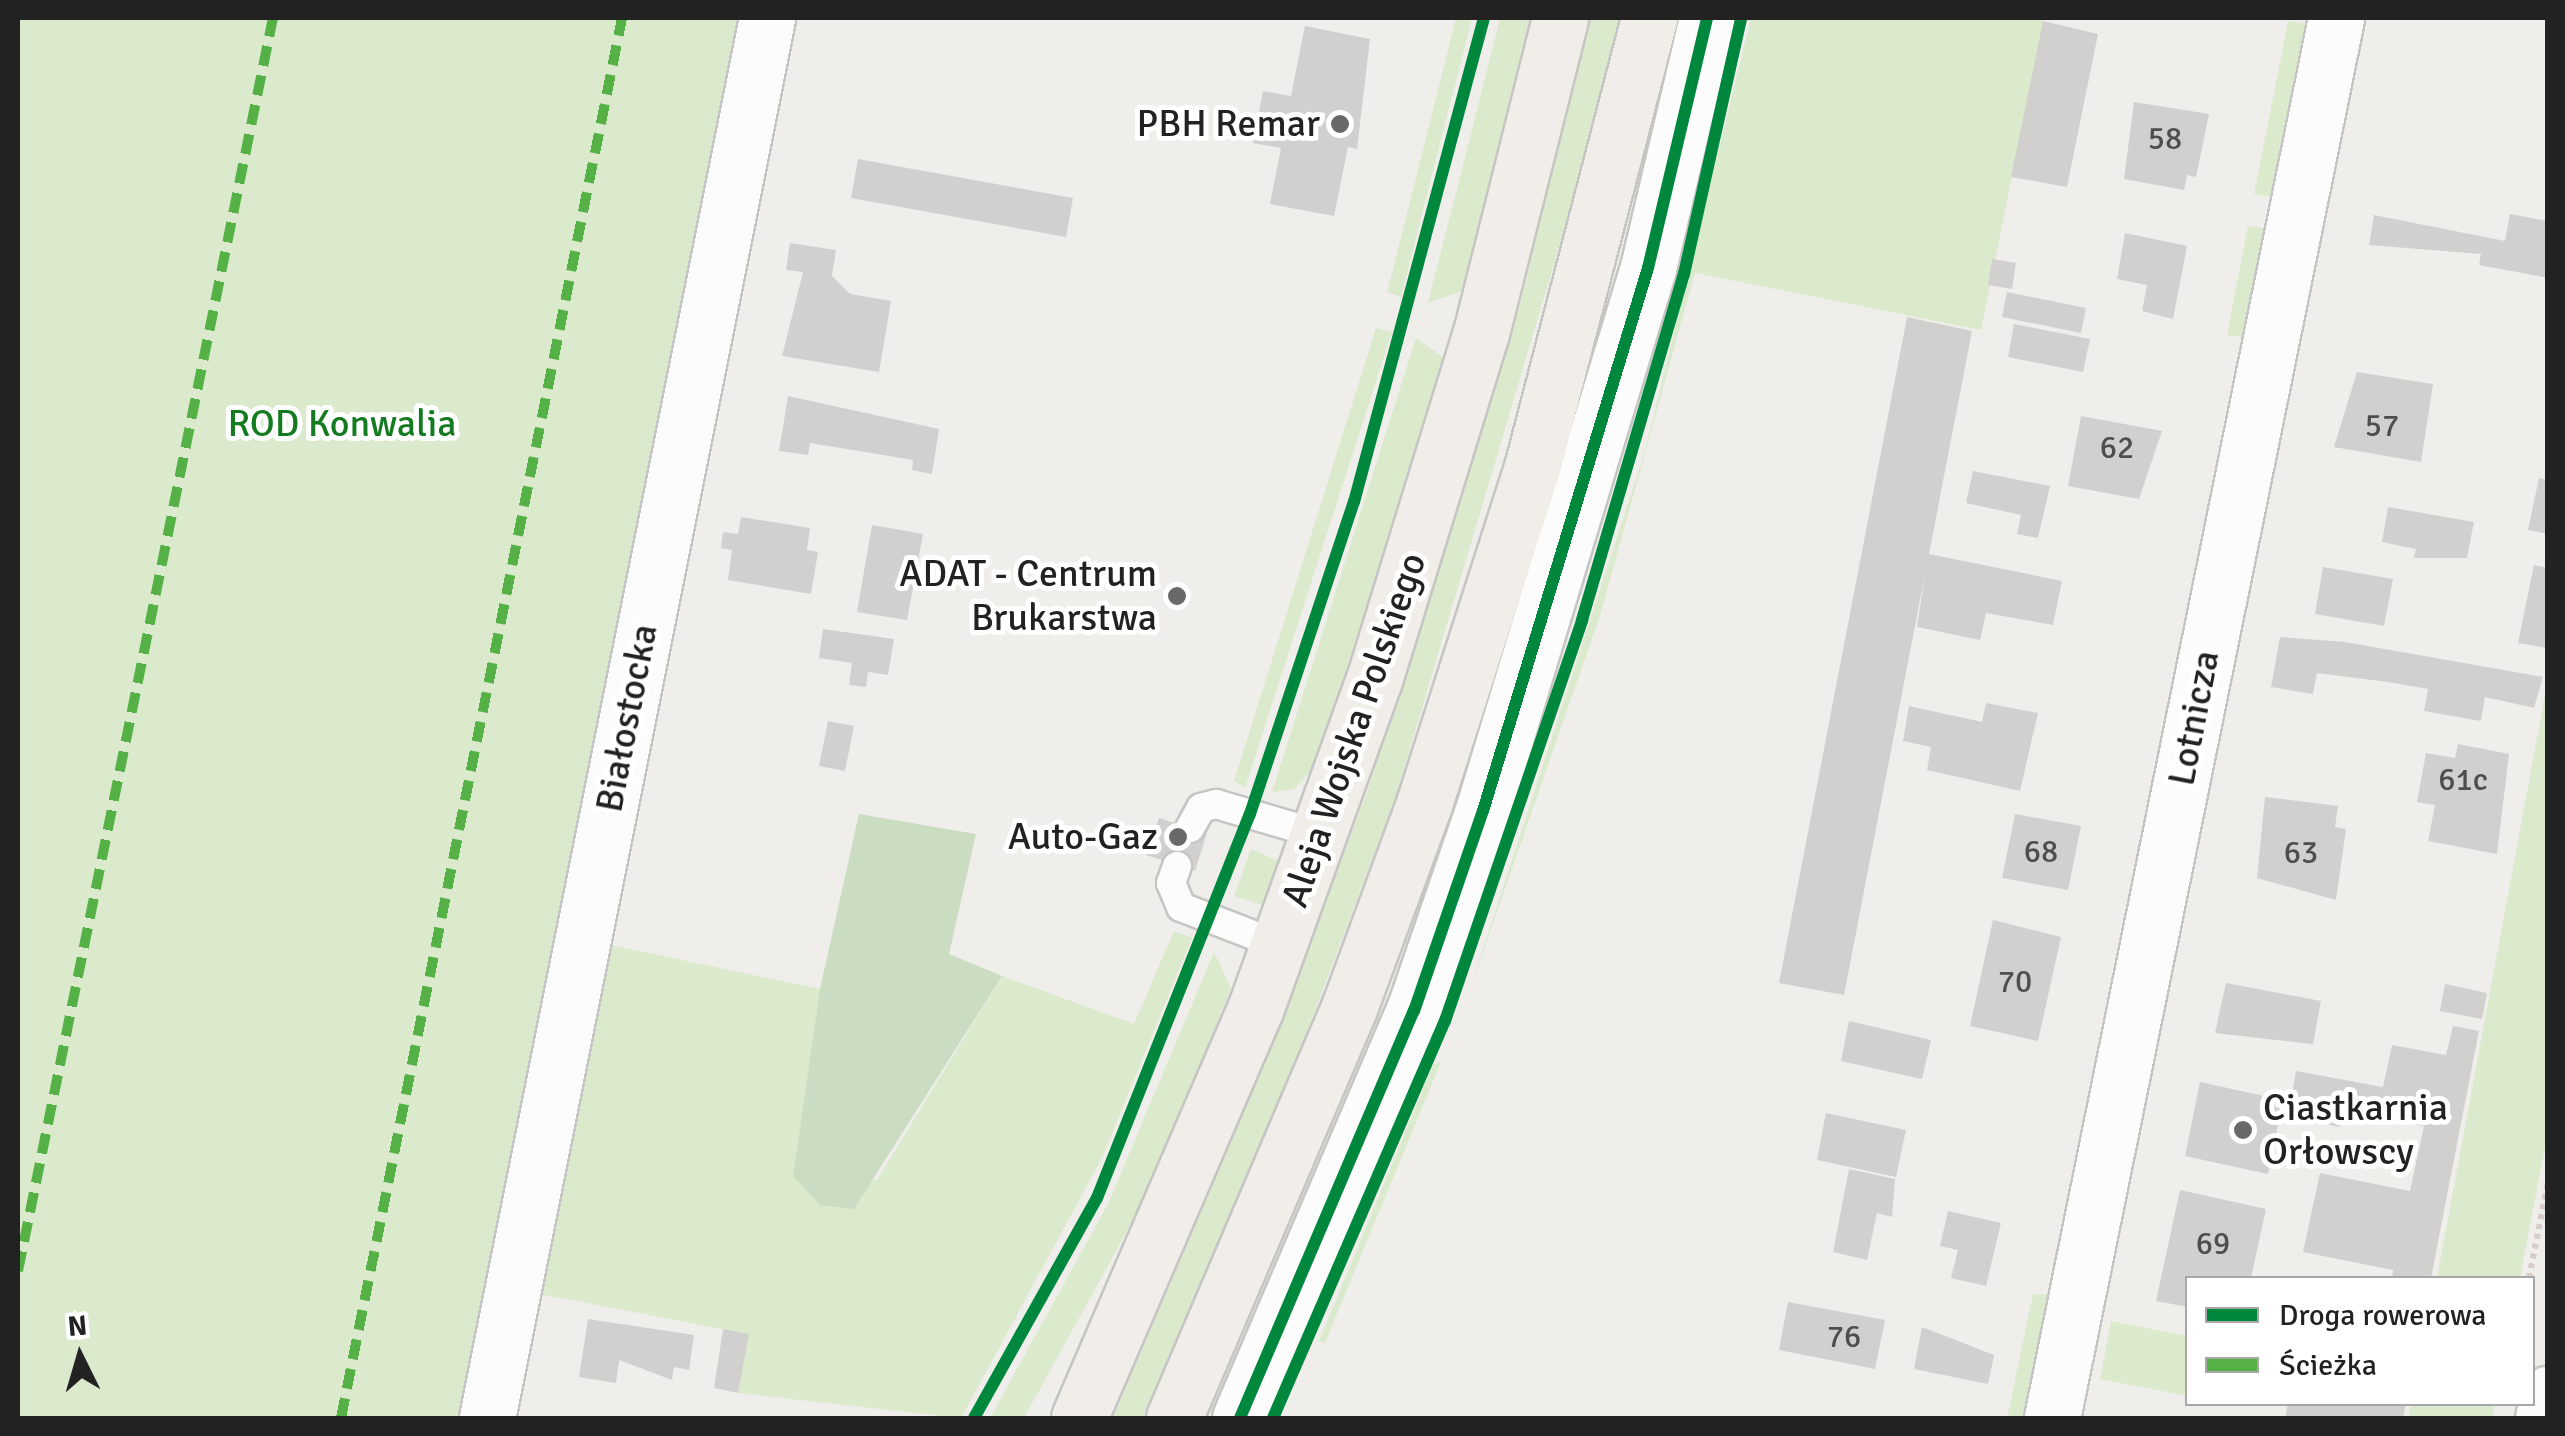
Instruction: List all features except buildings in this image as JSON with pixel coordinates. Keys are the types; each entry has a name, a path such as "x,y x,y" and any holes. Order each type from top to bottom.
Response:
{"main road":[{"name":"Aleja Wojska Polskiego","path":"1079,1418 1279,945 1320,836 1451,439 1560,18"},
{"path":"1174,1418 1349,1008 1424,804 1532,468 1649,18"}],"street":[{"name":"Białostocka","path":"487,1418 767,18"},
{"path":"1240,1418 1414,1012 1476,829 1648,268 1706,18"},
{"name":"Lotnicza","path":"2052,1418 2336,18"},
{"path":"2542,1418 2548,1394"}],"lane":[{"path":"1190,828 1201,808 1216,804 1320,836"},
{"path":"1177,866 1170,883 1181,907 1279,945"}],"path":[{"path":"2529,1276 2548,1182"}],"green space":[{"name":"ROD Konwalia","path":"18,18 751,18 470,1418 18,1418"},
{"path":"1456,18 1472,18 1401,297 1387,292"},
{"path":"1500,18 1530,18 1463,291 1428,303"},
{"path":"1590,18 1619,18 1593,133 1395,799 1287,1084 1142,1418 1113,1418 1260,1075 1368,790 1519,309"},
{"path":"1751,18 2044,18 1981,330 1695,273 1600,616 1469,992 1645,451"},
{"path":"2288,21 2314,25 2279,198 2254,194"},
{"path":"2248,226 2272,229 2248,338 2227,335"},
{"path":"1376,328 1392,332 1245,788 1234,781"},
{"path":"1416,338 1446,359 1394,528 1312,770 1294,789 1272,792"},
{"path":"2547,684 2547,1137 2520,1276 2437,1276"},
{"path":"859,814 976,834 949,954 1002,976 854,1209 820,1205 793,1176 820,989"},
{"path":"1251,849 1279,861 1262,905 1234,896"},
{"path":"1174,931 1192,938 1102,1158 961,1418 738,1393 748,1334 534,1293 606,944 820,989 793,1176 877,1180 1002,976 1134,1024"},
{"path":"1214,952 1231,988 1147,1195 1024,1418 990,1418 1108,1204"},
{"path":"1441,1062 1325,1343 1319,1341 1433,1065"},
{"path":"2033,1294 2055,1295 2031,1418 2007,1418"},
{"path":"2111,1321 2185,1336 2185,1396 2100,1379"},
{"path":"2411,1406 2495,1406 2492,1418 2408,1418"}],"marked path":[{"path":"18,1271 273,18"},
{"path":"341,1418 622,18"}],"cycle path":[{"path":"974,1418 1097,1198 1250,814 1354,502 1484,18"},
{"path":"1240,1418 1414,1011 1483,811 1648,268 1707,18"},
{"path":"1273,1418 1445,1021 1582,620 1684,274 1741,18"}],"place":[{"name":"PBH Remar","path":"1340,124"},
{"name":"ADAT - Centrum Brukarstwa","path":"1177,596"},
{"name":"Auto-Gaz","path":"1178,837"},
{"name":"Ciastkarnia Orłowscy","path":"2243,1130"}]}
